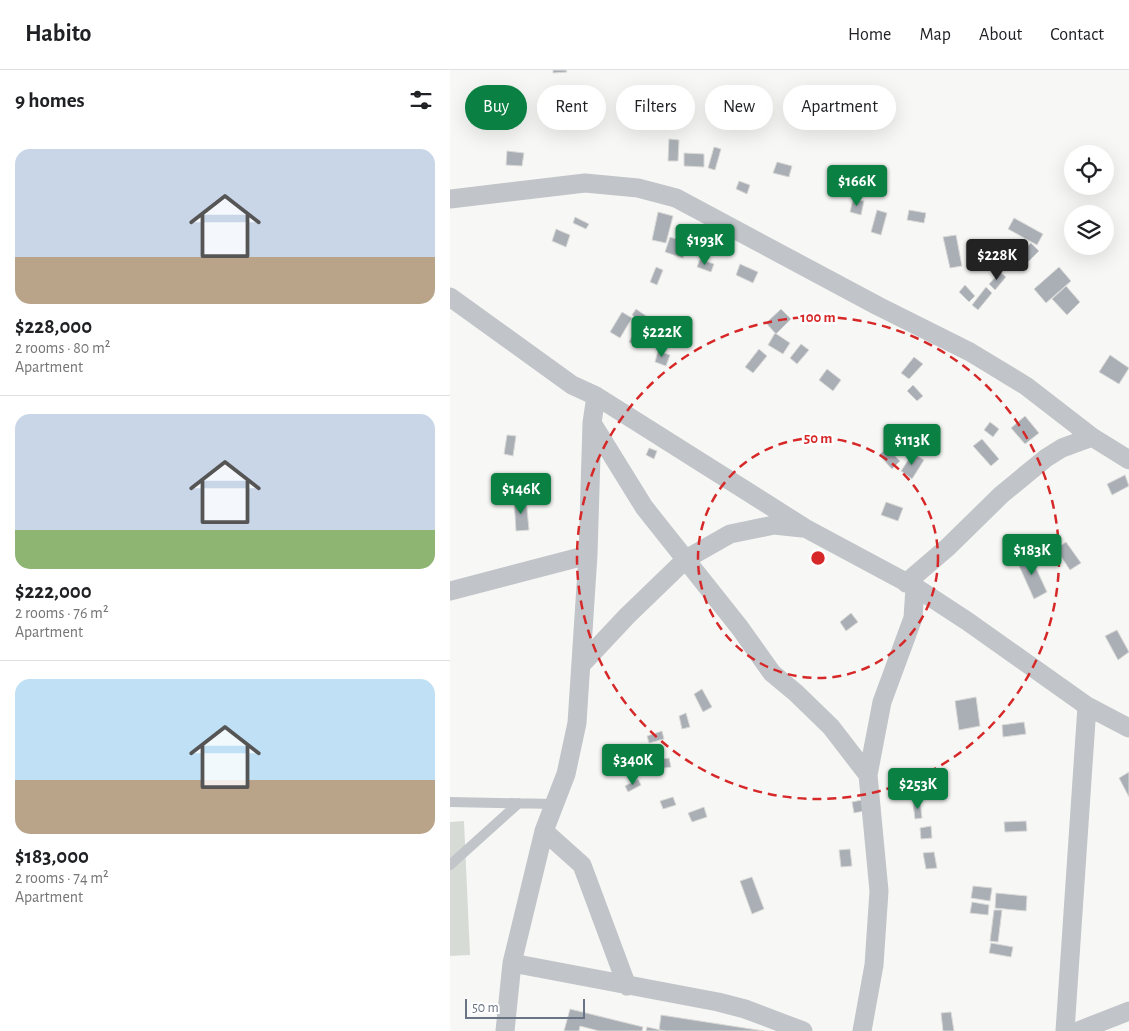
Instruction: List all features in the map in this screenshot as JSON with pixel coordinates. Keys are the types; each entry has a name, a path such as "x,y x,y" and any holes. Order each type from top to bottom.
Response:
{"street":[{"path":"450,199 585,184 638,188 676,198 878,306 970,352 1026,386 1092,437 1129,460"},
{"path":"450,297 572,385 596,396 805,528 910,585 967,621 1087,706 1129,728"},
{"path":"505,1031 512,963 544,831 566,774 577,723 588,555 592,423 596,396"},
{"path":"592,423 644,507 686,559 772,673 831,727 868,776"},
{"path":"910,585 1001,495 1046,458 1062,448 1092,437"},
{"path":"581,665 627,616 686,559 730,534 774,525 805,528"},
{"path":"450,591 588,555"},
{"path":"862,1031 874,965 879,891 868,776 882,702 913,618 910,585"},
{"path":"1065,1031 1087,706"},
{"path":"544,831 582,865 627,986"},
{"path":"512,963 745,1008 802,1031"},
{"path":"1078,1031 1129,1011"}],"lane":[{"path":"450,802 554,804"},
{"path":"450,865 519,803"}],"shaded area":[{"path":"464,821 470,955 450,956 450,822"}],"building":[{"path":"553,70 566,70 567,72 553,73"},
{"path":"669,139 679,140 678,161 668,161"},
{"path":"714,147 721,149 715,170 708,168"},
{"path":"507,151 524,153 522,166 506,165"},
{"path":"684,153 704,154 704,167 684,166"},
{"path":"777,162 792,166 789,177 773,173"},
{"path":"739,181 750,185 747,194 736,189"},
{"path":"842,184 864,190 861,199 839,192"},
{"path":"853,199 864,201 861,215 850,212"},
{"path":"877,210 887,213 881,235 871,232"},
{"path":"909,210 926,213 924,223 907,220"},
{"path":"658,212 673,216 666,243 652,240"},
{"path":"575,217 589,224 586,229 573,223"},
{"path":"1014,218 1043,234 1037,245 1008,229"},
{"path":"556,229 570,235 566,247 552,241"},
{"path":"956,235 962,266 950,268 943,237"},
{"path":"670,237 688,243 683,258 665,252"},
{"path":"1031,243 1039,251 1022,268 1014,260"},
{"path":"700,259 714,264 711,272 697,267"},
{"path":"740,264 758,272 753,283 736,275"},
{"path":"656,267 663,270 657,285 650,282"},
{"path":"1059,267 1071,281 1046,303 1034,289"},
{"path":"1000,272 1006,277 995,290 989,284"},
{"path":"965,285 975,296 969,302 959,292"},
{"path":"1066,286 1080,302 1067,315 1052,299"},
{"path":"986,287 992,293 978,310 972,305"},
{"path":"636,309 649,318 645,324 632,315"},
{"path":"781,309 791,319 776,334 766,323"},
{"path":"622,312 632,318 620,338 610,332"},
{"path":"638,325 648,331 639,348 629,342"},
{"path":"775,333 790,343 783,354 768,345"},
{"path":"801,344 809,350 797,364 790,358"},
{"path":"759,349 767,356 753,373 745,367"},
{"path":"658,351 670,355 666,366 655,362"},
{"path":"1110,355 1129,368 1119,384 1099,372"},
{"path":"914,357 923,364 909,379 901,373"},
{"path":"827,369 841,380 833,391 819,380"},
{"path":"913,385 923,396 917,401 907,391"},
{"path":"1025,416 1039,433 1025,444 1011,428"},
{"path":"990,422 999,429 993,437 984,430"},
{"path":"507,435 516,436 513,456 504,454"},
{"path":"982,439 999,459 991,466 973,446"},
{"path":"649,448 657,451 654,459 646,455"},
{"path":"887,448 900,461 892,469 879,455"},
{"path":"913,453 924,460 912,479 901,471"},
{"path":"1125,475 1129,486 1112,495 1107,484"},
{"path":"526,498 529,530 516,531 514,499"},
{"path":"886,502 903,508 898,521 881,515"},
{"path":"1066,542 1081,563 1070,570 1056,549"},
{"path":"1029,553 1047,592 1034,599 1016,559"},
{"path":"851,613 858,622 846,631 840,622"},
{"path":"1117,630 1129,652 1118,660 1105,636"},
{"path":"702,689 712,707 703,712 694,694"},
{"path":"976,697 980,726 959,730 955,701"},
{"path":"686,713 690,727 682,729 679,716"},
{"path":"1024,722 1026,734 1003,737 1002,725"},
{"path":"662,731 664,739 649,743 647,736"},
{"path":"669,758 671,767 651,770 649,761"},
{"path":"1129,772 1129,797 1119,778"},
{"path":"638,779 641,785 628,792 625,786"},
{"path":"673,797 676,805 663,809 660,801"},
{"path":"862,800 864,811 854,813 852,802"},
{"path":"920,801 922,818 915,819 913,802"},
{"path":"704,807 707,817 692,822 688,813"},
{"path":"1026,821 1027,831 1005,832 1004,822"},
{"path":"931,826 932,838 921,839 920,828"},
{"path":"850,849 852,866 841,867 839,850"},
{"path":"934,852 937,868 926,869 923,853"},
{"path":"752,877 764,909 752,914 740,881"},
{"path":"973,886 992,888 990,901 971,898"},
{"path":"996,893 1027,896 1026,911 995,908"},
{"path":"972,902 989,905 988,915 970,913"},
{"path":"994,910 1002,910 998,942 990,941"},
{"path":"991,943 1013,947 1011,957 989,953"},
{"path":"570,1009 643,1027 642,1031 599,1031 580,1026 579,1031 564,1031"},
{"path":"951,1012 954,1031 943,1031 941,1013"},
{"path":"661,1015 764,1031 659,1031"},
{"path":"647,1027 665,1031 646,1031"}]}
